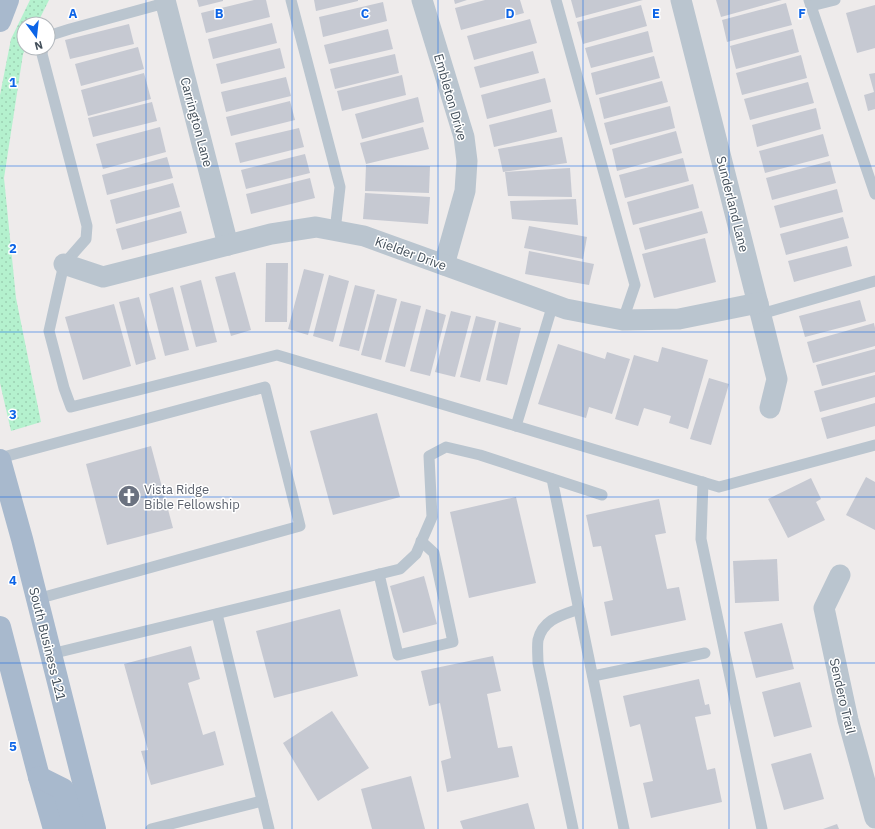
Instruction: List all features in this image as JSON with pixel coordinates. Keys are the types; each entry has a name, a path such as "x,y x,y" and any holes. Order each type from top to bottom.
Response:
{"main road":[{"path":"0,20 8,0"},
{"name":"South Business 121","path":"0,459 95,829"},
{"path":"0,495 14,514"},
{"path":"0,627 54,829"},
{"path":"39,777 63,789 75,829"}],"street":[{"name":"Embleton Drive","path":"422,0 464,137 467,161 466,191 444,265"},
{"name":"Sunderland Lane","path":"681,0 777,378 770,408"},
{"name":"Carrington Lane","path":"165,2 228,245"},
{"name":"Kielder Drive","path":"64,264 103,277 271,234 316,228 364,236 553,304 624,320 679,319 759,308"},
{"name":"Sendero Trail","path":"840,575 824,608 848,720 875,818"}],"lane":[{"path":"290,0 340,187 334,231"},
{"path":"556,0 635,285 624,320"},
{"path":"835,0 810,3 875,194"},
{"path":"56,33 165,2"},
{"path":"43,56 87,226 86,239 64,264 49,331 64,388 71,407 277,355 719,487 875,445"},
{"path":"759,308 875,281"},
{"path":"516,426 553,304"},
{"path":"0,459 265,387 300,526 36,599"},
{"path":"51,654 400,569 416,554 432,517 429,456 446,447 480,455 602,495"},
{"path":"552,479 624,829"},
{"path":"703,482 701,539 762,829"},
{"path":"379,574 398,655 453,642 434,553 421,541"},
{"path":"573,829 538,663 538,640 543,629 555,617 579,609"},
{"path":"217,614 262,801 267,828"},
{"path":"593,676 705,653"},
{"path":"151,829 262,801"}],"green space":[{"path":"30,0 49,0 41,16 22,16"},
{"path":"16,29 16,56 23,56 4,178 16,298 41,422 11,431 0,383 0,95 11,39"}],"building":[{"path":"197,0 223,0 223,1 199,7"},
{"path":"254,0 266,0 270,17 206,33 201,13"},
{"path":"314,0 358,0 358,1 316,11"},
{"path":"454,0 467,0 455,4"},
{"path":"485,0 520,0 524,13 461,30 455,8"},
{"path":"571,0 643,0 576,18"},
{"path":"716,0 782,0 721,17"},
{"path":"383,2 387,21 323,37 319,17"},
{"path":"786,3 792,25 727,42 722,20"},
{"path":"641,5 647,26 583,44 577,22"},
{"path":"875,5 875,48 857,53 846,13"},
{"path":"530,19 537,43 474,60 467,36"},
{"path":"272,23 277,43 213,59 208,39"},
{"path":"129,24 134,44 70,59 65,40"},
{"path":"388,29 393,49 329,64 324,45"},
{"path":"793,29 799,52 736,69 730,46"},
{"path":"648,31 653,52 591,68 585,48"},
{"path":"138,47 144,69 81,86 75,64"},
{"path":"280,48 285,68 221,84 216,64"},
{"path":"533,51 539,73 480,88 474,67"},
{"path":"395,54 399,73 335,89 330,69"},
{"path":"801,55 807,78 742,95 736,73"},
{"path":"654,56 660,78 596,95 591,73"},
{"path":"144,73 151,99 88,116 81,90"},
{"path":"875,73 875,109 868,111 864,95 874,92 869,74"},
{"path":"402,75 406,95 342,111 337,91"},
{"path":"286,77 291,96 226,112 221,92"},
{"path":"545,78 551,102 487,119 481,95"},
{"path":"662,81 668,102 604,119 599,98"},
{"path":"808,82 814,103 750,120 744,99"},
{"path":"418,97 424,122 362,139 355,114"},
{"path":"290,101 295,120 231,136 226,117"},
{"path":"152,102 157,121 93,137 88,118"},
{"path":"670,106 675,128 610,145 604,123"},
{"path":"816,108 821,129 757,147 752,125"},
{"path":"552,109 557,132 494,147 489,125"},
{"path":"160,127 166,152 103,169 96,144"},
{"path":"423,127 429,149 366,164 360,143"},
{"path":"299,128 304,147 240,163 235,143"},
{"path":"676,131 682,153 617,171 612,149"},
{"path":"823,134 829,156 765,173 759,151"},
{"path":"562,137 567,163 503,172 498,149"},
{"path":"305,154 310,173 246,189 241,170"},
{"path":"167,157 173,178 107,195 102,175"},
{"path":"683,158 689,181 625,198 619,175"},
{"path":"830,161 836,183 772,200 766,178"},
{"path":"366,165 430,166 429,193 365,191"},
{"path":"570,168 572,197 508,196 505,172"},
{"path":"310,178 315,198 251,214 246,194"},
{"path":"173,183 180,207 116,224 110,200"},
{"path":"693,184 699,208 633,225 627,202"},
{"path":"837,189 843,212 780,228 774,206"},
{"path":"365,193 430,197 428,224 363,219"},
{"path":"576,199 578,225 512,219 510,201"},
{"path":"181,211 187,233 122,250 116,229"},
{"path":"702,211 708,233 645,250 639,228"},
{"path":"843,217 849,238 786,255 780,234"},
{"path":"529,226 587,237 583,259 524,248"},
{"path":"705,238 716,282 654,298 642,254"},
{"path":"847,246 852,266 794,282 788,261"},
{"path":"529,251 594,264 589,285 525,274"},
{"path":"266,263 288,263 287,322 265,322"},
{"path":"304,269 324,274 308,335 288,329"},
{"path":"235,272 251,330 231,336 215,277"},
{"path":"329,275 349,281 333,342 313,336"},
{"path":"201,280 217,342 196,347 180,286"},
{"path":"355,285 375,290 359,351 339,346"},
{"path":"173,287 189,350 165,356 149,294"},
{"path":"377,294 397,299 381,360 361,355"},
{"path":"139,297 156,359 136,365 119,302"},
{"path":"860,300 866,321 805,337 799,316"},
{"path":"401,301 421,306 405,367 385,362"},
{"path":"114,304 131,366 83,380 65,317"},
{"path":"426,309 446,315 430,376 410,371"},
{"path":"451,311 471,316 455,377 435,372"},
{"path":"476,316 496,321 480,382 460,377"},
{"path":"499,322 521,328 507,385 486,380"},
{"path":"874,323 875,346 813,363 807,342"},
{"path":"558,344 605,359 607,352 630,359 612,414 589,407 586,418 538,404"},
{"path":"662,347 708,360 688,429 669,423 671,416 644,408 638,426 615,419 634,355 658,362"},
{"path":"875,349 875,372 822,386 816,365"},
{"path":"875,375 875,397 820,412 814,391"},
{"path":"709,378 729,384 711,445 690,439"},
{"path":"875,403 875,426 827,439 821,418"},
{"path":"377,413 400,497 333,515 310,431"},
{"name":"Vista Ridge Bible Fellowship","path":"151,446 173,528 107,545 86,464"},
{"path":"866,477 875,482 875,530 846,515"},
{"path":"811,478 821,499 816,502 825,520 788,538 768,499"},
{"path":"516,497 536,583 469,598 450,512"},
{"path":"659,499 666,533 655,535 667,589 679,587 686,620 611,636 604,602 613,600 601,546 593,547 586,515"},
{"path":"777,559 779,601 735,603 733,561"},
{"path":"424,576 437,624 403,633 390,586"},
{"path":"340,609 358,676 274,698 256,631"},
{"path":"782,623 794,669 756,678 744,632"},
{"path":"191,646 200,679 188,683 203,735 215,731 224,765 151,785 141,751 148,750 124,664"},
{"path":"493,656 501,691 487,694 498,748 512,746 519,777 447,792 441,761 451,758 440,703 429,706 421,671"},
{"path":"699,679 705,705 709,704 711,714 695,717 707,770 715,768 722,802 651,818 643,783 653,781 640,724 630,727 623,696"},
{"path":"800,682 812,727 774,737 762,692"},
{"path":"332,711 369,768 318,801 283,743"},
{"path":"811,753 824,799 784,810 771,764"},
{"path":"411,776 425,829 372,829 361,789"},
{"path":"528,803 535,829 463,829 460,821"},
{"path":"837,824 839,829 823,829"}],"place":[{"name":"Vista Ridge Bible Fellowship","path":"129,496"}]}
